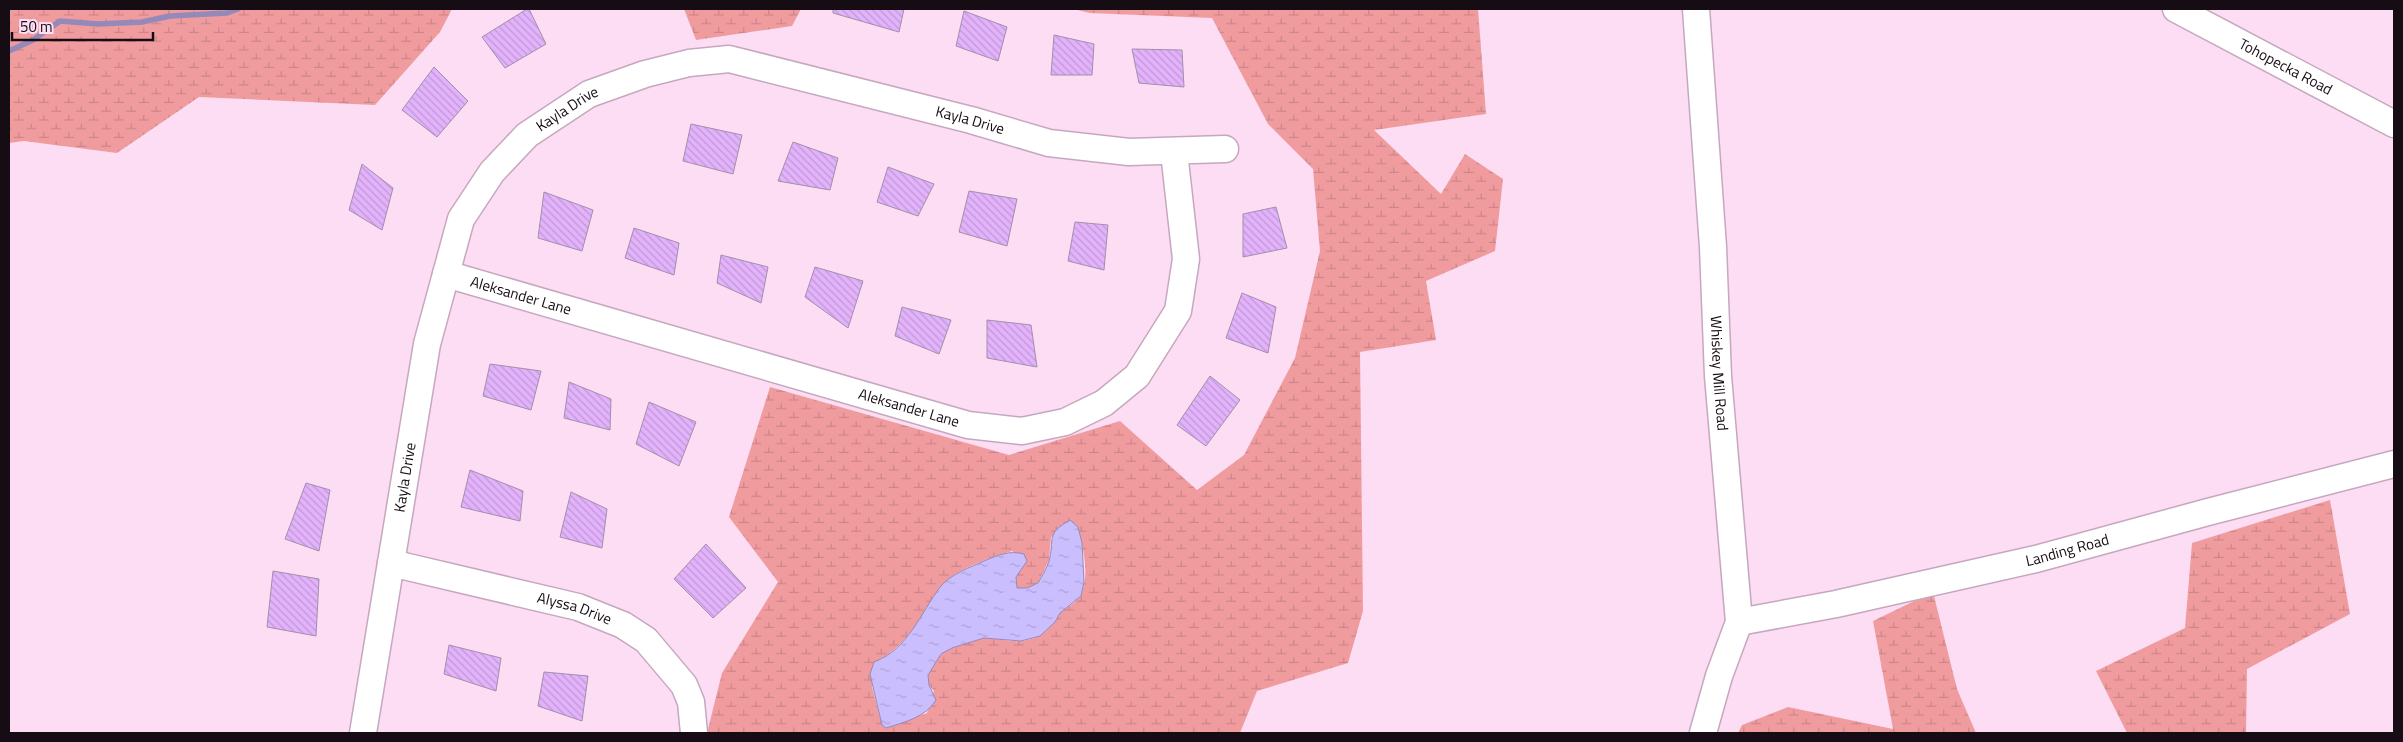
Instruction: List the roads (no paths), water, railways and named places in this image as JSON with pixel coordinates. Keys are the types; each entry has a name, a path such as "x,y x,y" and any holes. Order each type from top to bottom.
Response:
{"street":[{"name":"Whiskey Mill Road","path":"1696,9 1713,247 1718,376 1738,622 1719,676 1703,733"},
{"name":"Tohopecka Road","path":"2176,9 2394,124"},
{"name":"Kayla Drive","path":"363,733 427,344 461,219 492,172 528,135 589,94 645,74 689,63 729,59 971,120 1048,143 1129,152 1225,150"},
{"name":"Aleksander Lane","path":"446,274 968,425 1022,431 1065,422 1104,403 1137,376 1178,311 1186,259 1174,152"},
{"name":"Landing Road","path":"1738,622 1836,604 2036,560 2208,512 2394,464"},
{"name":"Alyssa Drive","path":"391,563 578,608 623,625 646,640 684,686 691,702 694,733"}],"water":[{"path":"1070,520 1078,527 1082,543 1084,582 1081,596 1060,613 1055,622 1040,636 1021,641 984,638 952,648 941,654 928,675 929,685 936,700 932,706 921,715 908,721 886,728 882,725 870,674 874,662 886,656 905,639 941,586 967,568 1009,553 1024,554 1027,561 1016,577 1017,588 1027,588 1038,583 1049,561 1054,533"}],"waterway":[{"path":"9,51 33,40 60,21 98,24 142,22 170,16 227,13 238,9"}]}
